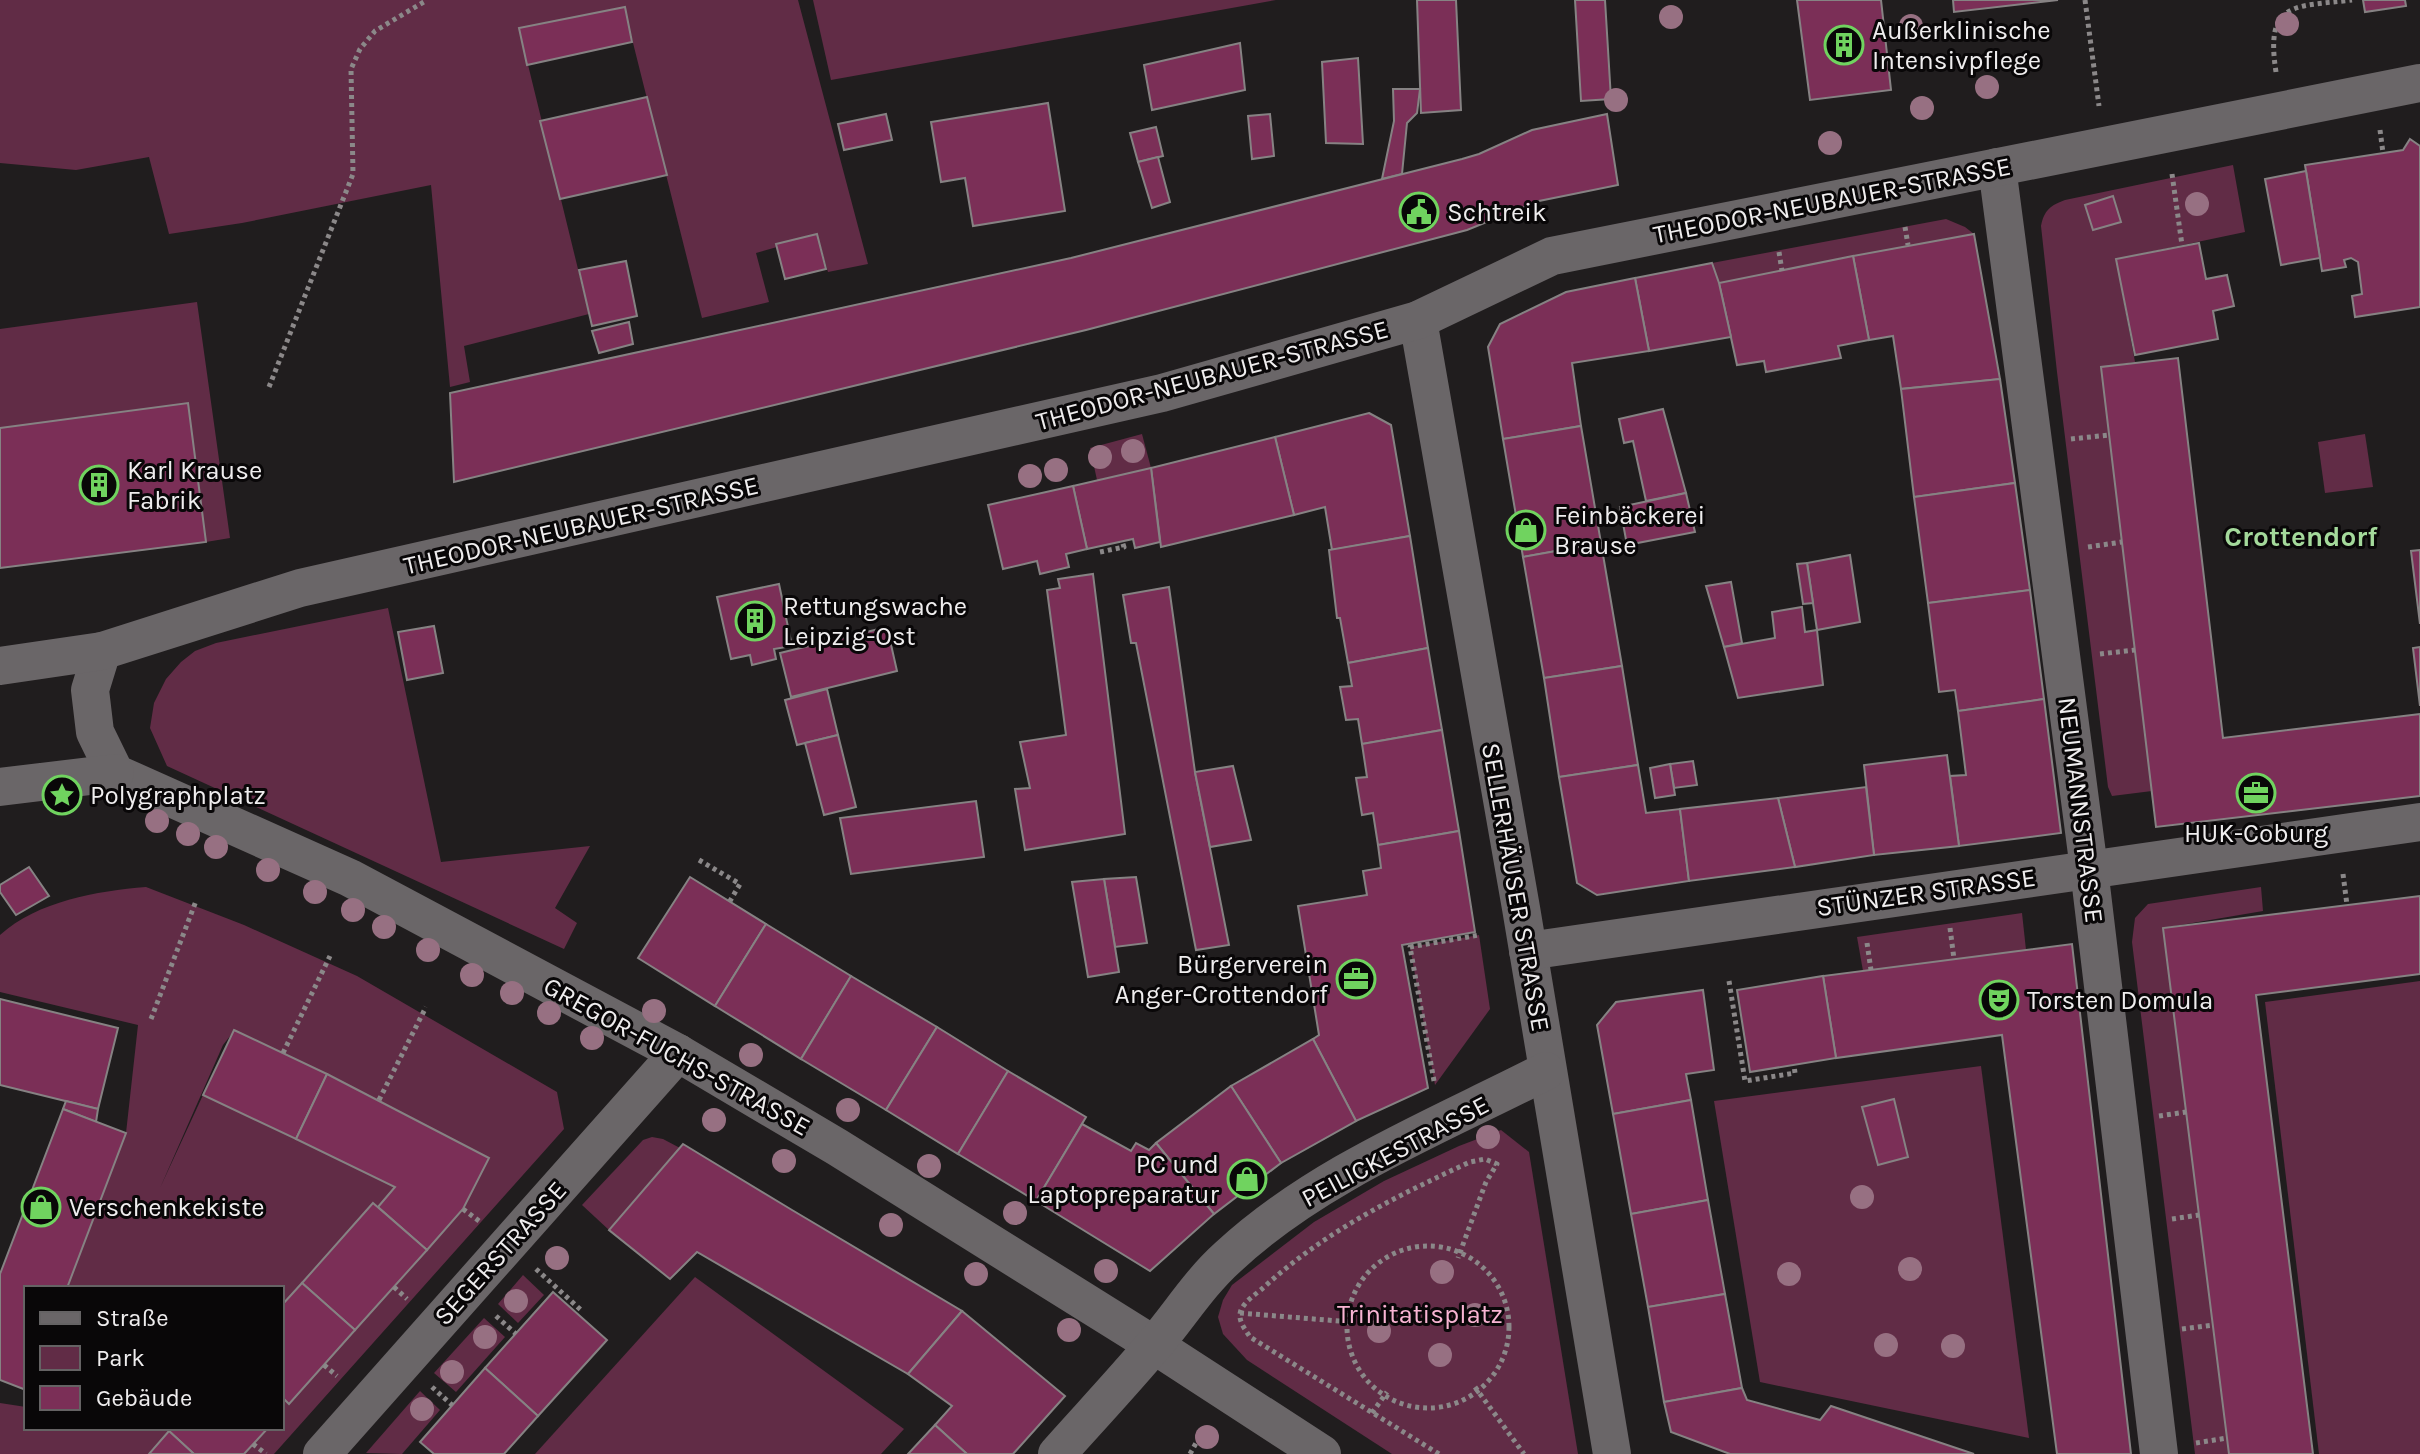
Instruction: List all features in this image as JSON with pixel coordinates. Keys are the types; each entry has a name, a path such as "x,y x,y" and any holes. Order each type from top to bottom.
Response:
{"street":[{"name":"THEODOR-NEUBAUER-STRASSE","path":"0,666 102,651 300,588 1162,393 1418,320 1552,256 2420,83"},
{"name":"NEUMANNSTRASSE","path":"1997,167 2089,869 2176,1448"},
{"name":"SELLERHÄUSER STRASSE","path":"1418,320 1612,1454"},
{"path":"0,787 115,773 95,732 90,690 102,651"},
{"name":"GREGOR-FUCHS-STRASSE","path":"115,773 350,878 678,1053 814,1133 1154,1345 1322,1454"},
{"name":"STÜNZER STRASSE","path":"1528,951 2420,822"},
{"name":"SEGERSTRASSE","path":"322,1454 678,1053"},
{"name":"PEILICKESTRASSE","path":"1057,1454 1154,1345 1202,1283 1229,1256 1302,1198 1546,1071"}],"path":[{"path":"269,387 353,174 351,69 360,49 375,31 427,0"},
{"path":"2085,0 2100,112"},
{"path":"2277,77 2274,28 2282,14 2318,2 2352,0"},
{"path":"2379,128 2383,153"},
{"path":"2172,174 2182,245"},
{"path":"1903,218 1908,245"},
{"path":"1777,242 1782,271"},
{"path":"2060,440 2109,435"},
{"path":"1100,552 1124,547 1122,541"},
{"path":"2074,549 2122,542"},
{"path":"2087,656 2135,650"},
{"path":"699,860 740,884 730,901"},
{"path":"2342,868 2347,905"},
{"path":"151,1019 196,901"},
{"path":"1949,928 1954,959"},
{"path":"1435,1085 1410,947 1479,935"},
{"path":"283,1053 330,956"},
{"path":"1729,981 1745,1081 1795,1073 1794,1065"},
{"path":"2137,1007 2173,1002"},
{"path":"379,1100 426,1007"},
{"path":"2151,1117 2186,1112"},
{"path":"1238,1312 1309,1249 1351,1222 1458,1167 1485,1159 1497,1164 1486,1182 1459,1255"},
{"path":"2165,1220 2199,1215"},
{"path":"1436,1246 1459,1255 1480,1265 1496,1283 1506,1304 1509,1327 1506,1350 1496,1371 1461,1402 1438,1408 1414,1407 1392,1401 1371,1386 1356,1366 1347,1342 1353,1293 1367,1272 1387,1256 1411,1247 1436,1246"},
{"path":"527,1260 582,1311"},
{"path":"486,1306 516,1334"},
{"path":"1238,1312 1348,1322"},
{"path":"1238,1312 1241,1324 1250,1337 1439,1454"},
{"path":"2179,1329 2213,1325"},
{"path":"422,1378 452,1405"},
{"path":"1477,1390 1524,1454"},
{"path":"1372,1413 1386,1394"},
{"path":"2176,1448 2227,1438"},
{"path":"1190,1454 1196,1443"},
{"path":"253,1444 266,1454"}],"green space":[{"path":"0,0 798,0 868,264 828,272 817,234 777,244 777,247 756,253 769,302 702,318 624,7 519,28 589,314 464,346 470,382 450,387 431,185 242,223 169,234 149,157 76,170 0,163"},
{"path":"813,0 1276,0 831,80"},
{"path":"2233,165 2245,232 2116,259 2135,362 2101,367 2152,791 2112,796 2108,787 2041,226 2049,209 2065,200"},
{"path":"1946,219 1974,234 1719,283 1712,263"},
{"path":"197,302 230,538 206,542 188,403 0,428 0,329"},
{"path":"1142,434 1151,468 1097,480 1090,448"},
{"path":"2365,434 2373,487 2325,493 2318,442"},
{"path":"388,608 441,862 590,846 555,908 577,923 564,949 167,766 150,728 154,703 166,679 195,651 216,643"},
{"path":"146,887 244,925 357,976 557,1092 564,1129 274,1454 0,1454 0,1403 24,1407 24,1430 284,1430 284,1286 68,1286 126,1133 138,1025 0,992 0,935 32,914 88,895","holes":["234,1031 327,1074 489,1158 463,1208 203,1095 160,1188 223,1045"]},
{"path":"2261,887 2263,911 2163,928 2229,1454 2195,1454 2132,942 2135,918 2148,904"},
{"path":"2022,913 2026,950 1863,971 1857,937"},
{"path":"1479,935 1490,1009 1435,1085 1410,947"},
{"path":"2420,981 2420,1454 2319,1454 2265,1002"},
{"path":"1981,1066 2029,1438 1760,1382 1714,1101"},
{"name":"Trinitatisplatz","path":"1501,1130 1529,1152 1578,1454 1392,1454 1247,1360 1223,1334 1218,1317 1232,1285 1314,1222 1384,1181"},
{"path":"652,1137 680,1148 609,1230 582,1205 643,1140"},
{"path":"523,1275 544,1295 518,1323 498,1304"},
{"path":"695,1277 904,1429 881,1454 535,1454"},
{"path":"484,1318 505,1337 456,1392 434,1373"},
{"path":"420,1391 440,1410 402,1454 366,1453"}],"building":[{"path":"1417,0 1456,0 1461,110 1421,113"},
{"path":"1575,0 1605,0 1611,99 1581,101"},
{"name":"Außerklinische Intensivpflege","path":"1797,0 1881,0 1891,90 1810,100"},
{"path":"1953,0 2058,0 1954,12"},
{"path":"2363,0 2405,0 2406,6 2365,12"},
{"path":"625,7 632,42 527,65 519,28"},
{"path":"1240,43 1245,90 1152,110 1144,65"},
{"path":"1358,58 1363,144 1326,143 1322,62"},
{"path":"1393,89 1420,89 1417,113 1407,123 1402,174 1382,179 1394,121"},
{"path":"647,97 667,175 560,199 540,121"},
{"path":"1048,103 1065,211 973,226 965,178 941,182 931,122"},
{"path":"886,114 892,140 844,150 838,124"},
{"path":"1270,114 1274,156 1252,159 1248,116"},
{"path":"1607,114 1618,185 1539,201 1467,230 1086,330 454,482 450,393 1071,258 1462,159 1532,130"},
{"path":"1156,127 1163,156 1138,162 1130,133"},
{"path":"2410,139 2420,146 2420,307 2355,317 2352,296 2362,294 2358,262 2351,258 2344,260 2346,267 2322,271 2305,165 2403,150"},
{"path":"1158,157 1170,202 1152,208 1138,162"},
{"path":"2306,171 2320,258 2281,265 2265,179"},
{"path":"2113,196 2121,222 2093,230 2085,205"},
{"path":"817,234 826,269 785,279 776,244"},
{"path":"1974,234 2000,379 1901,389 1893,336 1869,340 1853,256"},
{"path":"2199,243 2206,279 2227,275 2234,306 2213,311 2218,339 2135,355 2116,259"},
{"path":"1853,256 1869,340 1838,346 1841,358 1766,372 1764,361 1737,365 1719,283"},
{"path":"626,261 637,316 592,326 579,270"},
{"path":"1712,263 1731,337 1649,351 1635,278"},
{"path":"1635,278 1649,351 1572,363 1581,426 1503,439 1488,347 1500,324 1566,292"},
{"path":"629,322 633,344 599,353 592,331"},
{"path":"2178,358 2223,738 2420,714 2420,796 2156,827 2101,367"},
{"path":"2000,379 2015,483 1914,497 1901,389"},
{"name":"Karl Krause Fabrik","path":"188,403 206,542 0,568 0,428"},
{"path":"1663,409 1686,493 1646,501 1633,441 1624,443 1619,419"},
{"path":"1369,413 1391,425 1410,536 1332,550 1325,507 1294,515 1275,437"},
{"path":"1581,426 1601,543 1523,557 1503,439"},
{"path":"1275,437 1294,515 1161,547 1151,468"},
{"path":"1151,468 1160,542 1135,548 1133,539 1087,549 1073,486"},
{"path":"2015,483 2030,590 1928,603 1914,497"},
{"path":"1073,486 1087,549 1066,554 1069,567 1040,574 1037,561 1003,569 988,505"},
{"path":"1686,493 1695,532 1627,545 1620,507"},
{"path":"1410,536 1428,648 1348,663 1340,618 1337,618 1329,550"},
{"path":"1601,543 1622,666 1544,678 1523,557"},
{"path":"2420,550 2420,624 2411,551"},
{"path":"1850,555 1860,622 1817,630 1807,563"},
{"path":"1807,563 1813,603 1803,604 1797,564"},
{"path":"1093,574 1125,834 1025,850 1015,789 1030,788 1020,742 1066,735 1047,590 1060,588 1058,579"},
{"path":"1731,582 1742,643 1724,647 1706,586"},
{"name":"Rettungswache Leipzig-Ost","path":"779,584 792,646 774,649 776,659 752,665 750,655 731,659 717,597"},
{"path":"1169,587 1195,772 1229,945 1196,950 1136,643 1131,643 1123,595"},
{"path":"2030,590 2044,699 1958,711 1955,690 1939,692 1928,603"},
{"path":"1802,607 1805,632 1817,630 1823,685 1738,698 1724,647 1775,638 1772,612"},
{"path":"434,626 443,673 407,680 398,632"},
{"path":"887,627 897,671 791,697 780,653"},
{"path":"2420,647 2420,706 2413,648"},
{"path":"1428,648 1442,730 1362,744 1358,719 1346,720 1340,687 1352,686 1348,663"},
{"path":"1622,666 1638,765 1559,777 1544,678"},
{"path":"827,689 838,735 797,745 785,700"},
{"path":"2044,699 2061,833 1959,846 1950,776 1966,775 1958,711"},
{"path":"1442,730 1459,831 1378,845 1373,813 1362,815 1356,778 1367,777 1362,744"},
{"path":"838,735 856,807 824,815 805,743"},
{"path":"1947,755 1959,846 1874,855 1864,765"},
{"path":"1693,761 1697,785 1674,788 1670,764"},
{"path":"1670,764 1675,795 1655,798 1650,768"},
{"path":"1638,765 1646,813 1680,809 1689,881 1597,895 1577,883 1559,777"},
{"path":"1233,766 1251,840 1210,847 1195,772"},
{"path":"1866,787 1874,855 1795,867 1778,798"},
{"path":"1778,798 1795,867 1689,881 1680,809"},
{"path":"976,801 984,857 851,874 840,818"},
{"path":"1459,831 1475,932 1402,945 1428,1088 1356,1121 1313,1039 1319,1035 1298,906 1367,895 1363,871 1381,868 1378,845"},
{"path":"29,867 49,896 16,915 0,892 0,885"},
{"path":"690,877 766,924 715,1006 638,958"},
{"path":"1136,877 1147,943 1115,947 1104,879"},
{"path":"1104,879 1119,972 1088,977 1072,882"},
{"path":"2420,896 2420,974 2256,995 2313,1454 2229,1454 2163,928"},
{"path":"766,924 851,976 801,1059 715,1006"},
{"path":"2072,944 2131,1454 2057,1454 2002,1035 1836,1058 1823,976"},
{"path":"851,976 937,1027 886,1110 801,1059"},
{"path":"1823,976 1836,1058 1750,1072 1737,990"},
{"path":"1703,990 1714,1070 1686,1074 1691,1100 1613,1114 1597,1025 1616,1002"},
{"path":"0,999 118,1028 98,1109 0,1085"},
{"path":"937,1027 1008,1071 958,1154 886,1110"},
{"path":"234,1030 327,1074 296,1139 203,1095"},
{"path":"1313,1039 1356,1121 1281,1163 1231,1086"},
{"path":"1008,1071 1086,1117 1036,1201 958,1154"},
{"path":"327,1074 489,1158 463,1209 427,1250 378,1207 395,1187 296,1139"},
{"path":"1231,1086 1281,1163 1214,1214 1156,1143"},
{"path":"1894,1099 1908,1157 1878,1165 1862,1107"},
{"path":"1691,1100 1708,1200 1631,1214 1613,1114"},
{"path":"66,1101 98,1109 96,1122 63,1109"},
{"path":"63,1109 126,1133 68,1286 24,1286 24,1389 0,1380 0,1274"},
{"path":"1082,1124 1131,1151 1136,1143 1149,1150 1156,1143 1214,1214 1150,1271 1036,1201"},
{"path":"683,1144 962,1311 908,1374 697,1252 670,1279 609,1230"},
{"path":"1708,1200 1725,1294 1648,1307 1631,1214"},
{"path":"373,1203 427,1250 355,1330 302,1283"},
{"path":"302,1283 355,1330 289,1404 284,1399 284,1303"},
{"path":"553,1292 607,1340 538,1416 485,1368"},
{"path":"1725,1294 1742,1388 1664,1402 1648,1307"},
{"path":"962,1311 1065,1396 1013,1454 967,1454 935,1425 952,1406 908,1374"},
{"path":"485,1368 538,1416 504,1454 434,1454 420,1442"},
{"path":"1742,1388 1747,1400 1820,1420 1831,1406 1974,1454 1730,1454 1671,1432 1664,1402"},
{"path":"935,1425 967,1454 908,1454"},
{"path":"266,1430 244,1454 194,1454 169,1431"},
{"path":"169,1431 194,1454 149,1454"}],"place":[{"name":"Außerklinische Intensivpflege","path":"1844,45"},
{"name":"Schtreik","path":"1419,212"},
{"name":"Karl Krause Fabrik","path":"99,485"},
{"name":"Feinbäckerei Brause","path":"1526,530"},
{"name":"Rettungswache Leipzig-Ost","path":"755,621"},
{"name":"HUK-Coburg","path":"2256,793"},
{"name":"Polygraphplatz","path":"62,795"},
{"name":"Bürgerverein Anger-Crottendorf","path":"1356,979"},
{"name":"Torsten Domula","path":"1999,1000"},
{"name":"PC und Laptopreparatur","path":"1247,1179"},
{"name":"Verschenkekiste","path":"41,1207"}],"district":[{"name":"Crottendorf","path":"2301,536"}]}
